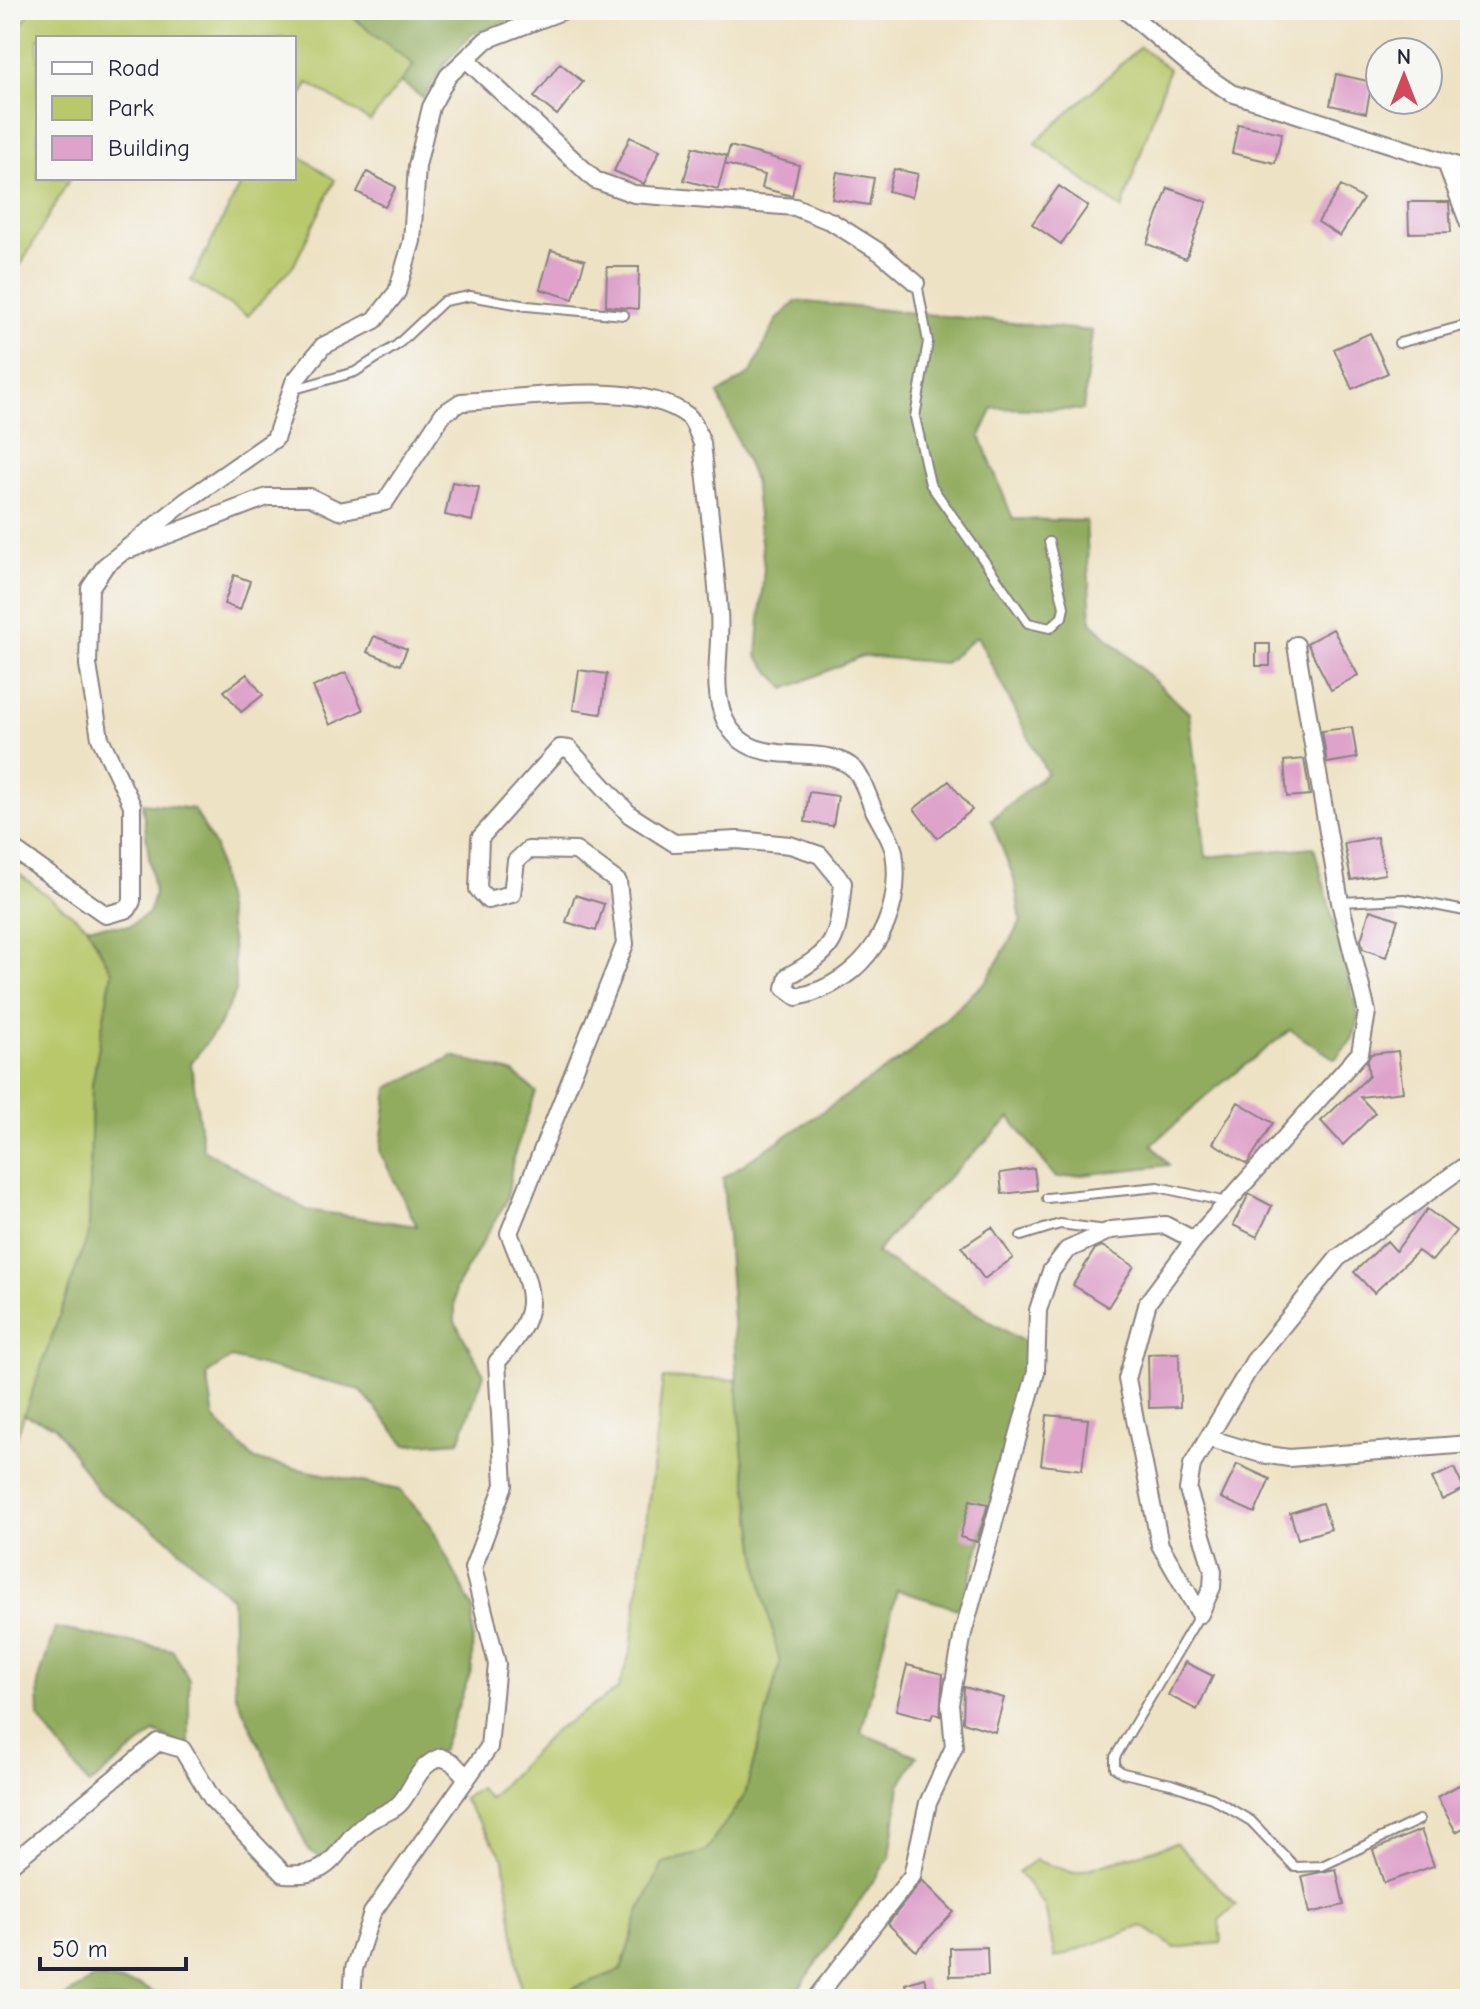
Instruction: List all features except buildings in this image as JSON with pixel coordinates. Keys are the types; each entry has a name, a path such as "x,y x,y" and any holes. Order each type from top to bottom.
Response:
{"street":[{"path":"10,847 106,915 128,909 132,901 132,805 100,738 88,665 90,588 105,566 131,549 186,501 275,439 291,390 323,346 375,320 397,292 412,241 417,166 431,107 448,76 486,40 565,10"},
{"path":"1125,10 1190,65 1231,93 1470,170"},
{"path":"466,59 595,180 634,194 795,207 832,222 881,253 916,283"},
{"path":"1446,163 1470,227"},
{"path":"131,549 267,497 310,497 339,511 385,502 443,414 461,402 631,394 662,400 691,418 702,443 720,616 718,695 726,722 752,750 836,760 855,770 894,851 893,909 876,944 857,969 822,991 797,997 785,988 788,976 814,962 837,936 843,883 820,855 790,845 738,840 674,843 630,815 569,749 560,748 480,838 478,889 488,900 512,894 516,861 528,850 576,851 618,882 625,944 509,1233 532,1292 524,1332 497,1362 504,1485 473,1568 497,1664 489,1747 372,1913 354,1969 352,1999"},
{"path":"1200,1614 1160,1545 1127,1379 1148,1302 1194,1240 1360,1053 1367,1012 1340,902 1296,645"},
{"path":"1200,1614 1212,1587 1213,1571 1188,1490 1192,1465 1208,1438 1254,1361 1338,1258 1470,1162"},
{"path":"815,1999 912,1876 928,1803 954,1747 950,1704 963,1633 1036,1372 1038,1310 1051,1271 1067,1250 1111,1230 1165,1225 1194,1240"},
{"path":"1208,1438 1261,1454 1289,1458 1470,1444"},
{"path":"10,1865 158,1742 182,1749 213,1800 284,1874 312,1875 326,1868 367,1822 400,1805 425,1763 441,1757 452,1762 467,1778"}],"lane":[{"path":"916,283 928,342 915,417 930,484 1028,623 1050,628 1062,617 1064,607 1049,542"},
{"path":"291,390 355,372 397,345 444,301 470,296 527,306 624,315"},
{"path":"1399,343 1463,326 1470,328"},
{"path":"1340,902 1404,899 1470,912"},
{"path":"1047,1198 1158,1187 1228,1202"},
{"path":"1021,1236 1060,1224 1111,1230"},
{"path":"1200,1614 1115,1757 1115,1768 1123,1773 1212,1798 1251,1821 1295,1867 1322,1866 1419,1820"}],"green space":[{"path":"31,10 344,10 414,65 370,121 308,83 296,106 296,36 36,36 36,180 69,180 22,263 10,271 10,42"},
{"path":"344,10 537,10 472,34 446,62 423,98 401,82 414,65"},
{"path":"1140,47 1169,69 1122,209 1035,143"},
{"path":"296,153 335,180 294,265 248,316 191,281 243,180 296,180"},
{"path":"796,301 1092,331 1083,410 993,408 980,436 1013,519 1086,521 1091,622 1189,713 1206,857 1314,847 1359,1019 1352,1040 1335,1059 1290,1030 1212,1091 1152,1145 1169,1165 1056,1178 1010,1118 903,1221 876,1253 1024,1342 1031,1371 961,1610 897,1590 861,1733 917,1756 900,1785 890,1857 792,1999 572,1999 572,1989 621,1970 640,1910 663,1863 705,1852 745,1795 780,1663 763,1592 742,1449 723,1178 907,1055 987,980 1021,921 1014,878 991,820 1047,773 977,636 945,663 862,656 785,689 757,656 764,568 754,480 718,394 751,373 776,321"},
{"path":"142,803 194,809 215,847 233,949 236,991 218,1027 191,1063 203,1149 307,1210 417,1226 380,1152 388,1088 453,1056 514,1073 536,1092 513,1158 507,1200 455,1289 455,1322 484,1374 459,1441 406,1445 360,1390 231,1358 207,1374 214,1418 255,1460 400,1490 430,1524 473,1609 472,1668 442,1750 414,1767 399,1799 324,1860 308,1849 235,1693 232,1599 164,1535 99,1492 54,1426 24,1415 89,1233 92,1085 112,972 87,926 129,926 149,913 154,894"},
{"path":"10,867 87,926 112,972 92,1085 89,1233 10,1455"},
{"path":"663,1378 736,1380 756,1551 780,1663 745,1795 705,1852 663,1863 640,1910 621,1970 572,1989 572,1999 522,1999 504,1858 463,1799 479,1788 489,1799 553,1732 618,1689 631,1650"},
{"path":"55,1628 173,1650 189,1680 189,1749 155,1732 89,1785 39,1718 38,1683"},
{"path":"1176,1843 1236,1905 1219,1920 1221,1943 1175,1948 1142,1926 1055,1958 1045,1906 1018,1872 1035,1860 1074,1873"},
{"path":"95,1977 139,1985 165,1999 62,1999"}]}
